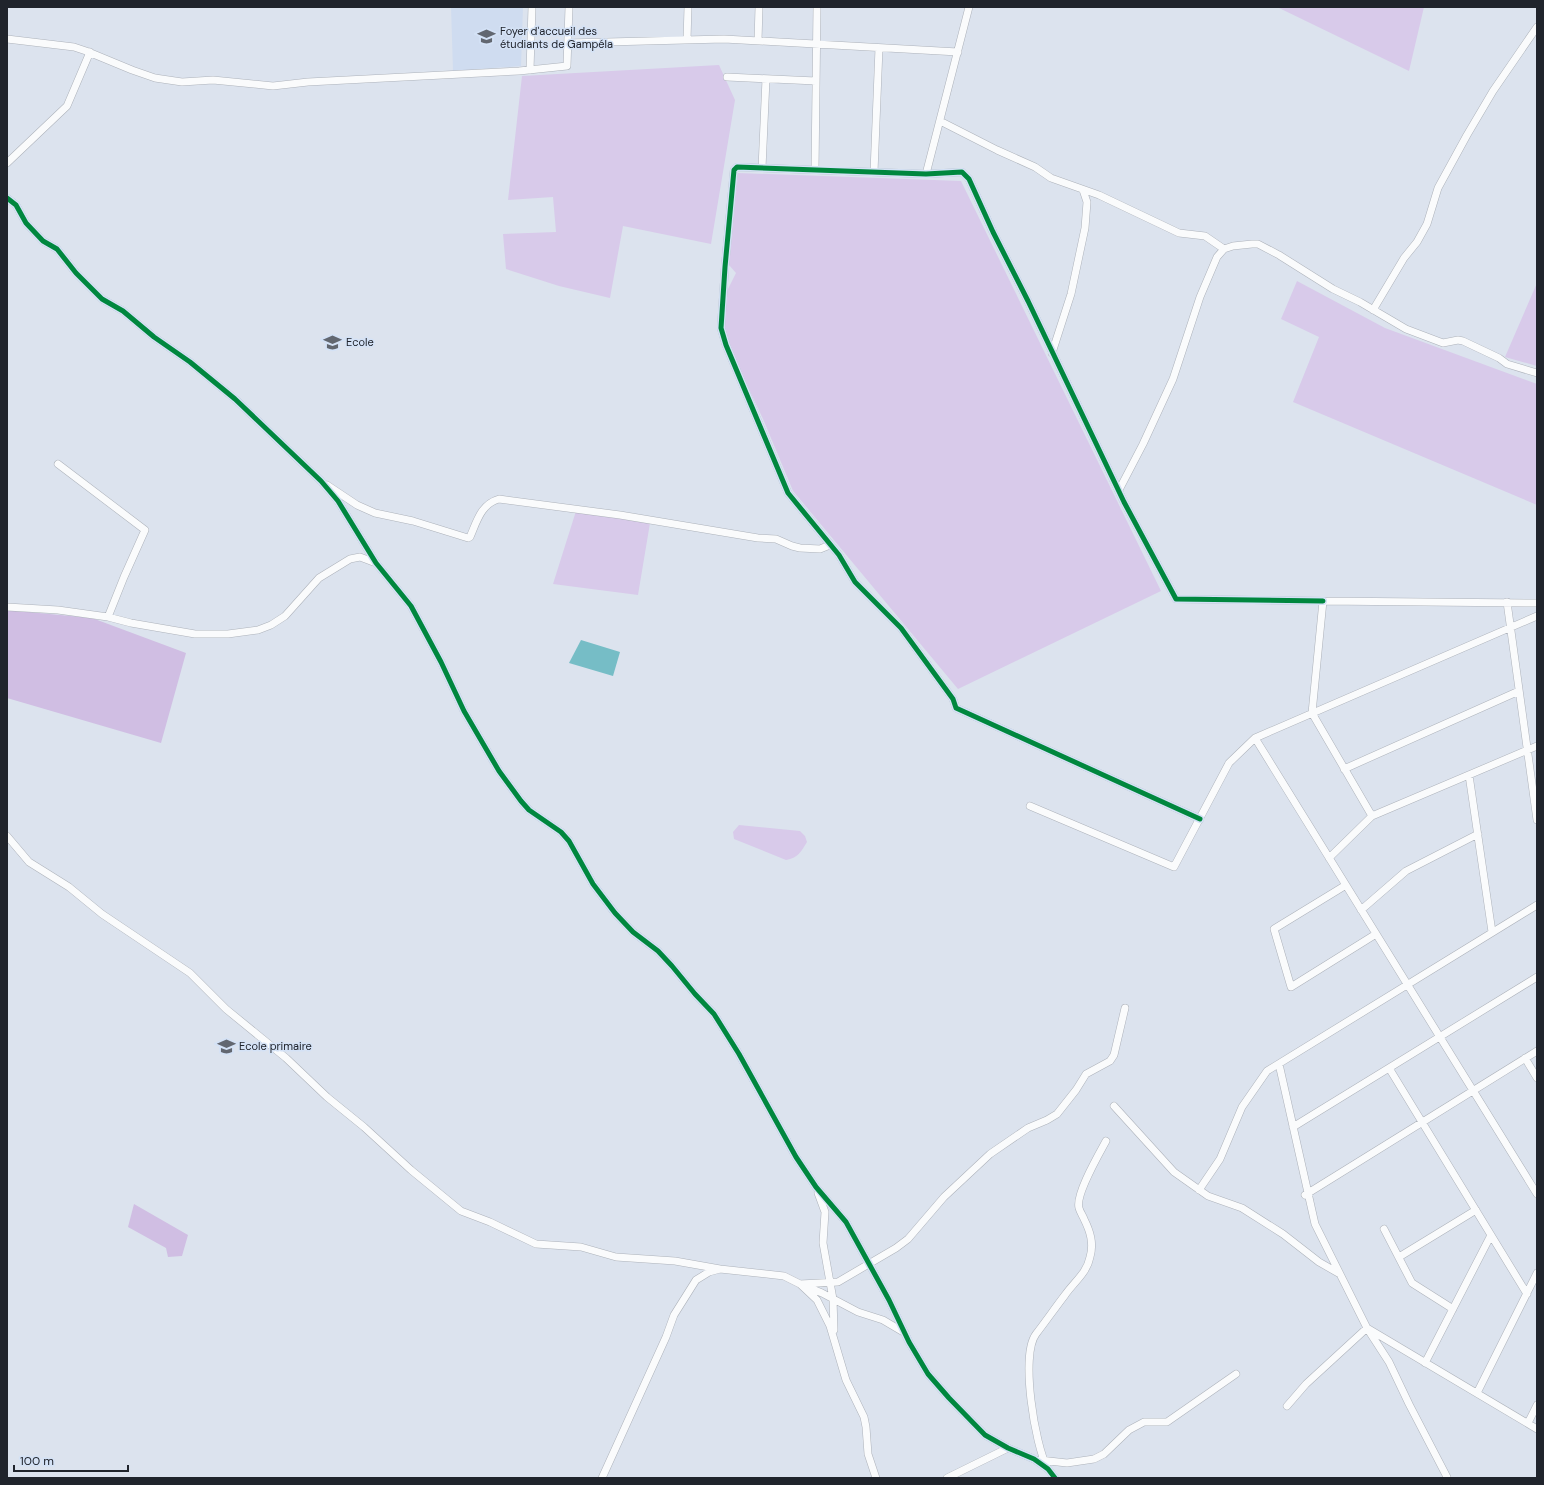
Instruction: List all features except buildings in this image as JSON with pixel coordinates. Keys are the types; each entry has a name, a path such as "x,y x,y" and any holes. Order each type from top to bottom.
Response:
{"street":[{"path":"530,70 532,7"},
{"path":"7,39 74,48 90,52 155,78 182,82 213,80 273,86 308,82 530,70 567,66 569,7"},
{"path":"687,40 688,7"},
{"path":"758,41 760,7"},
{"path":"815,170 817,7"},
{"path":"926,174 969,7"},
{"path":"1373,310 1404,258 1417,242 1427,224 1438,188 1492,91 1537,27"},
{"path":"568,43 724,40 958,52"},
{"path":"874,172 879,48"},
{"path":"7,163 67,106 90,52"},
{"path":"727,77 816,81"},
{"path":"762,168 766,79"},
{"path":"940,121 997,150 1035,167 1051,178 1083,190 1099,194 1179,233 1205,236 1224,249"},
{"path":"1200,819 956,708 953,699 901,628 855,582 839,555 788,493 729,352 721,328 734,170 737,167 926,174 962,172 969,179 993,232 1119,490 1176,599 1537,603"},
{"path":"1052,353 1070,294 1085,228 1087,202 1083,190"},
{"path":"7,198 16,205 26,223 43,241 56,248 76,273 102,299 123,311 154,337 201,371 235,399 321,481 338,501 376,563 411,606 441,662 464,711 499,771 525,805 561,832 569,841 593,884 615,913 633,932 658,951 714,1014 739,1054 796,1157 816,1188 846,1222 870,1264 919,1359 936,1384 985,1435 1008,1448 1034,1459 1048,1469"},
{"path":"1119,490 1143,444 1173,380 1200,297 1217,257 1224,249 1233,246 1258,244 1279,255 1333,289 1406,329 1443,342 1458,340 1462,341 1499,358 1507,364 1537,373"},
{"path":"58,464 145,530 108,617"},
{"path":"321,481 357,505 375,513 468,538 482,510 488,503 499,499 620,515 758,538 776,539 800,548 820,549 830,545"},
{"path":"7,607 58,610 108,617 131,623 195,634 228,634 258,630 271,625 285,616 319,578 350,559 360,558 376,563"},
{"path":"1323,601 1312,713 1372,816"},
{"path":"1507,602 1537,820"},
{"path":"1030,806 1174,867 1229,763 1255,738 1537,616"},
{"path":"1344,769 1519,691"},
{"path":"1255,738 1537,1194"},
{"path":"1329,858 1372,816 1537,746"},
{"path":"1469,775 1492,932"},
{"path":"1361,910 1406,870 1478,834"},
{"path":"7,836 29,862 69,887 102,914 190,973 226,1009 286,1058 411,1170 461,1211 490,1222 536,1244 581,1247 616,1257 674,1261 720,1269 784,1276 858,1312 883,1320 905,1333"},
{"path":"1346,885 1274,929 1291,987 1376,934"},
{"path":"1199,1190 1220,1159 1242,1107 1267,1072 1537,905"},
{"path":"1293,1127 1537,977"},
{"path":"800,1284 838,1282 896,1248 908,1239 944,1197 990,1154 1028,1128 1048,1120 1057,1114 1076,1090 1086,1074 1110,1060 1114,1055 1125,1008"},
{"path":"1306,1194 1537,1051"},
{"path":"1525,1058 1537,1078"},
{"path":"1279,1064 1306,1194 1315,1224 1367,1328 1390,1362 1409,1404 1447,1476"},
{"path":"1389,1068 1527,1294"},
{"path":"1114,1106 1174,1172 1208,1196 1242,1208 1283,1234 1319,1262 1340,1274"},
{"path":"1055,1478 1043,1460 1034,1421 1028,1370 1029,1352 1036,1334 1086,1268 1090,1257 1092,1240 1089,1228 1078,1207 1091,1169 1106,1141"},
{"path":"816,1188 825,1212 823,1243 833,1299 834,1340"},
{"path":"1399,1258 1476,1210"},
{"path":"1384,1229 1412,1283 1453,1309"},
{"path":"1425,1363 1491,1235"},
{"path":"602,1478 657,1359 674,1315 696,1280 709,1272 720,1269"},
{"path":"1477,1393 1537,1273"},
{"path":"800,1284 817,1300 830,1326 846,1380 864,1417 868,1454 876,1478"},
{"path":"1367,1328 1537,1429"},
{"path":"1287,1406 1306,1384 1367,1328"},
{"path":"1034,1459 1067,1462 1094,1459 1104,1454 1129,1430 1144,1422 1167,1422 1236,1374"},
{"path":"1528,1423 1537,1405"},
{"path":"947,1478 1008,1448"}],"shaded area":[{"name":"Foyer d'accueil des étudiants de Gampéla","path":"451,7 523,7 521,66 453,71"},
{"path":"1277,7 1424,7 1409,71"},
{"path":"719,65 735,100 711,244 623,226 610,298 559,286 506,269 503,234 556,232 553,197 508,200 522,76"},
{"path":"738,173 961,181 1161,591 958,689 793,491 763,419 730,349 723,325 726,293 736,273 729,265"},
{"path":"1297,281 1385,328 1537,384 1537,505 1293,402 1319,337 1281,319"},
{"path":"1537,283 1537,366 1505,357"},
{"path":"576,511 650,523 638,595 553,584"},
{"path":"7,610 92,618 186,653 161,743 7,698"},
{"path":"739,825 800,831 805,836 807,842 799,854 794,858 786,860 734,839 733,832"},
{"path":"134,1204 188,1235 182,1256 168,1257 166,1248 128,1227"}],"water":[{"path":"581,640 620,652 613,676 569,663"}],"cycle path":[{"path":"1200,819 956,708 953,699 901,628 855,582 839,555 788,493 726,345 721,328 734,170 737,167 926,174 962,172 969,179 993,232 1028,301 1124,502 1176,599 1323,601"},
{"path":"7,198 16,205 26,223 43,241 57,249 76,273 102,299 123,311 154,337 190,362 235,399 321,481 338,501 376,563 411,606 441,662 464,711 499,771 529,810 561,832 569,841 593,884 615,913 633,932 658,951 714,1014 739,1054 796,1157 816,1187 846,1222 889,1300 909,1342 928,1374 985,1435 1008,1448 1034,1459 1048,1469 1055,1478"}],"place":[{"name":"Foyer d'accueil des étudiants de Gampéla","path":"487,37"},
{"name":"Ecole","path":"333,342"},
{"name":"Ecole primaire","path":"226,1046"}]}
